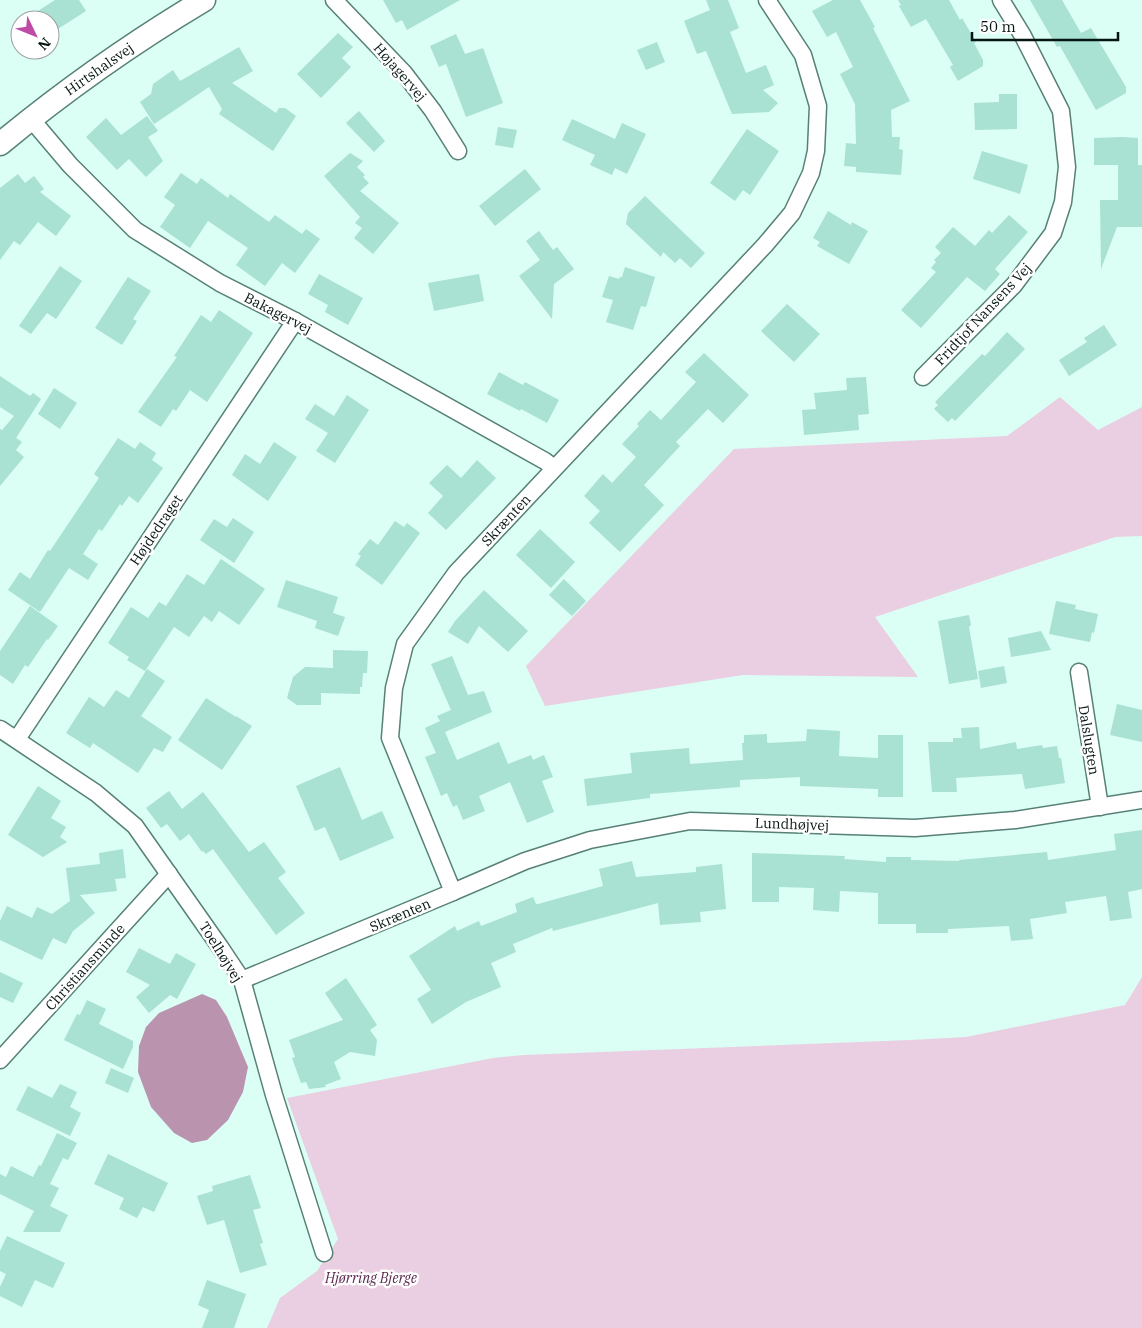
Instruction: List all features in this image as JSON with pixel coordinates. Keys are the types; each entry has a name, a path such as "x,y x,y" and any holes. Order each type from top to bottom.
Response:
{"street":[{"name":"Hirtshalsvej","path":"0,144 66,91 160,26 204,0"},
{"name":"Højagervej","path":"334,0 404,73 433,111 458,151"},
{"name":"Skrænten","path":"242,980 453,892 390,738 394,688 405,644 456,573 766,245 792,212 811,173 816,151 818,106 803,55 767,0"},
{"name":"Fridtjof Nansens Vej","path":"923,377 1014,285 1053,233 1063,202 1067,167 1061,111 1023,36 1001,0"},
{"name":"Bakagervej","path":"32,119 70,165 135,230 220,283 295,321 545,461 554,468"},
{"name":"Højdedraget","path":"17,739 295,321"},
{"name":"Dalslugten","path":"1079,672 1100,807"},
{"name":"Toelhøjvej","path":"0,729 96,793 135,826 242,980 274,1095 324,1253"},
{"name":"Lundhøjvej","path":"453,892 525,861 590,840 690,821 915,828 1015,820 1142,800"},
{"name":"Christiansminde","path":"0,1060 169,874"}],"green space":[{"path":"1060,397 1098,430 1142,407 1142,536 1115,537 875,617 918,677 743,675 545,706 526,666 734,449 1007,436"},
{"name":"Hjørring Bjerge","path":"1142,977 1142,1328 267,1328 280,1298 317,1271 338,1239 287,1098 493,1058 524,1055 966,1037 1125,1005"}],"shaded area":[{"path":"202,994 216,1000 227,1017 248,1067 243,1092 228,1120 207,1140 192,1143 174,1133 151,1107 138,1072 139,1046 146,1027 159,1013"}],"building":[{"path":"55,0 79,0 86,11 60,28 60,10 40,10"},
{"path":"383,0 460,0 407,30 402,20 396,23"},
{"path":"706,0 728,0 739,28 730,32 746,73 766,65 774,85 763,90 778,103 769,112 732,114 706,51 697,54 684,21 710,10"},
{"path":"833,0 860,0 910,101 891,110 892,137 900,137 899,149 903,150 901,175 856,172 856,167 844,166 846,143 856,144 855,104 840,74 853,67 836,32 827,37 812,11"},
{"path":"898,0 949,0 960,20 962,18 976,42 974,43 983,60 983,66 958,81 950,67 953,65 926,19 911,27 899,6 901,5"},
{"path":"1030,0 1062,0 1081,33 1091,28 1126,87 1126,93 1096,110 1060,46 1057,47"},
{"path":"338,33 353,47 342,58 351,67 321,98 297,74"},
{"path":"456,34 465,54 483,48 503,103 466,117 446,64 439,67 430,46"},
{"path":"657,42 665,62 646,70 637,50"},
{"path":"239,47 253,71 232,83 276,113 279,108 285,108 296,116 273,151 219,114 222,109 209,87 154,124 140,102 151,94 153,84 173,70 180,81"},
{"path":"999,94 1017,94 1017,129 975,130 974,103 999,102"},
{"path":"359,111 385,141 374,152 346,123"},
{"path":"147,116 158,131 148,137 163,161 146,177 129,159 117,170 86,137 106,118 121,135"},
{"path":"572,119 615,139 622,123 646,134 627,174 615,168 612,175 590,165 595,155 562,140"},
{"path":"498,127 517,130 513,148 495,145"},
{"path":"747,129 779,151 750,195 743,190 735,201 710,183"},
{"path":"1094,138 1138,138 1138,165 1142,165 1142,227 1117,227 1101,269 1100,200 1118,200 1118,165 1094,165"},
{"path":"982,151 1028,165 1020,194 973,179"},
{"path":"350,153 363,161 357,167 365,175 363,177 369,183 360,191 399,223 373,254 354,238 362,228 355,223 360,217 324,176"},
{"path":"525,169 541,189 495,226 479,206"},
{"path":"181,173 197,184 201,178 228,198 230,194 269,222 275,215 302,234 306,229 320,239 295,273 282,263 265,286 236,265 248,248 208,221 190,248 160,227 175,205 164,197"},
{"path":"18,174 25,183 34,176 44,189 40,192 71,216 56,236 38,222 20,245 14,241 0,260 0,188"},
{"path":"645,196 705,253 691,268 680,258 675,263 663,252 661,257 626,224 628,213"},
{"path":"828,211 851,225 852,222 868,231 849,264 817,246 820,242 813,238"},
{"path":"1009,215 1028,232 995,269 1000,274 985,291 967,277 921,328 901,310 936,272 931,268 936,262 934,260 941,253 935,247 953,227 975,246 989,230 992,233"},
{"path":"539,231 553,250 557,247 574,269 554,284 552,319 519,276 540,260 526,241"},
{"path":"60,266 82,281 56,319 47,313 31,334 19,326"},
{"path":"625,267 655,277 646,307 641,306 633,330 606,322 613,300 602,297 609,276 619,279 622,277"},
{"path":"319,274 363,298 348,325 325,312 328,305 308,294"},
{"path":"479,274 484,301 434,311 428,283"},
{"path":"128,277 151,291 133,319 137,321 122,345 95,328"},
{"path":"787,304 820,334 794,362 761,331"},
{"path":"219,310 253,333 207,402 190,390 176,411 173,409 161,427 138,412 177,357 174,356 201,315 211,322"},
{"path":"1104,325 1117,345 1069,376 1059,360 1087,342 1084,338"},
{"path":"1007,332 1025,349 955,421 952,418 948,422 934,409 938,405 935,402 982,354 985,356"},
{"path":"704,353 749,395 723,423 708,409 676,442 680,446 644,485 664,505 620,552 589,523 600,511 584,496 603,474 612,483 636,457 622,444 639,426 637,424 650,410 661,420 696,382 685,372"},
{"path":"499,372 523,385 525,382 559,400 547,423 487,394"},
{"path":"0,376 30,396 33,393 41,399 16,438 22,442 16,450 24,457 0,486 0,429 2,430 14,416 0,407"},
{"path":"866,377 869,414 858,415 859,430 804,435 802,410 816,409 814,393 847,390 846,378"},
{"path":"54,388 77,403 60,429 38,414"},
{"path":"347,395 369,410 335,463 316,451 328,433 305,419 315,404 334,416"},
{"path":"118,438 135,449 140,442 156,453 152,460 163,468 138,503 129,496 122,506 120,504 102,531 99,529 83,554 98,564 88,580 69,568 40,612 8,590 20,572 30,579 99,478 94,474"},
{"path":"274,442 297,457 268,501 232,475 245,454 260,464"},
{"path":"477,460 496,478 446,530 428,513 443,496 429,483 447,465 461,478"},
{"path":"233,518 254,532 234,563 200,540 214,519 227,527"},
{"path":"395,521 404,527 407,523 420,533 382,585 355,565 361,556 358,554 370,539 378,545"},
{"path":"540,529 575,562 551,588 516,555"},
{"path":"221,559 265,589 239,625 219,611 212,622 204,616 189,637 174,627 145,671 127,660 129,657 108,643 131,607 148,618 159,602 166,606 187,574 204,585"},
{"path":"564,579 586,601 572,616 549,595"},
{"path":"286,580 338,597 333,613 345,617 338,636 315,628 317,621 277,607"},
{"path":"484,590 528,631 508,652 479,626 468,644 448,632 455,621"},
{"path":"1056,601 1076,605 1075,609 1098,614 1090,642 1049,634"},
{"path":"30,606 58,626 28,667 25,665 13,684 0,675 0,651"},
{"path":"969,615 971,625 969,627 978,679 949,684 938,621"},
{"path":"1041,631 1051,650 1011,657 1008,638"},
{"path":"333,650 368,651 367,673 363,673 360,694 321,693 321,705 297,705 287,698 293,677 305,667 333,668"},
{"path":"452,656 468,695 484,691 492,712 445,732 457,760 499,742 508,764 531,755 533,760 544,755 553,777 542,781 554,812 527,823 510,782 479,796 485,811 463,820 457,805 453,807 447,793 441,796 425,757 436,753 425,728 440,721 437,716 451,710 431,664"},
{"path":"1004,666 1007,683 981,688 978,671"},
{"path":"147,669 165,681 141,716 172,737 163,752 154,748 138,773 93,743 90,748 66,733 89,697 104,707 116,690 129,698"},
{"path":"206,698 252,726 222,770 178,740"},
{"path":"1117,704 1142,710 1142,742 1110,735"},
{"path":"979,727 980,749 1016,742 1017,749 1042,745 1043,748 1057,746 1065,783 1025,789 1022,774 956,778 957,792 932,792 928,742 953,742 953,738 962,738 961,728"},
{"path":"807,729 840,731 839,756 878,758 878,735 903,735 903,797 878,797 878,789 800,786 800,777 740,780 740,787 650,794 650,798 587,806 584,779 632,773 630,753 689,748 690,764 743,760 742,743 744,743 744,735 767,734 767,742 769,743 806,741"},
{"path":"340,767 362,820 382,811 394,838 340,861 325,827 315,831 296,786"},
{"path":"38,786 61,801 51,818 66,827 60,837 67,842 43,857 8,835"},
{"path":"169,791 182,809 203,792 249,852 264,842 286,872 278,878 305,913 276,935 213,849 206,854 202,852 189,834 180,841 167,824 161,828 146,808"},
{"path":"1142,830 1142,889 1128,892 1132,918 1110,921 1106,896 1065,902 1067,913 1030,919 1033,939 1011,941 1009,926 948,929 948,933 916,933 916,924 878,924 878,893 840,891 839,912 813,910 814,888 779,887 779,902 752,902 752,853 845,856 844,859 886,862 886,857 911,857 911,860 959,861 1047,852 1048,860 1116,850 1114,834"},
{"path":"123,849 126,878 115,879 117,891 80,895 95,913 73,931 66,944 53,938 42,960 0,940 0,921 7,906 32,918 37,907 52,914 70,901 66,868 100,864 99,853"},
{"path":"632,861 636,877 696,872 696,867 722,864 726,909 700,912 701,922 660,925 658,903 553,931 552,928 513,944 516,952 491,963 501,987 466,1002 432,1024 417,999 431,990 409,956 455,926 457,931 479,921 481,926 517,912 515,904 533,897 536,904 538,904 603,886 599,869"},
{"path":"139,948 170,964 176,953 196,964 177,999 170,995 149,1013 136,997 150,985 126,972"},
{"path":"0,972 23,983 13,1003 0,997"},
{"path":"346,978 377,1025 370,1030 377,1040 375,1056 350,1052 334,1062 341,1079 325,1085 326,1087 309,1089 306,1082 301,1083 292,1058 295,1057 289,1040 343,1020 325,993"},
{"path":"87,1000 106,1009 99,1024 133,1041 133,1047 123,1069 64,1040 77,1014 80,1015"},
{"path":"111,1068 134,1078 128,1093 105,1083"},
{"path":"60,1084 77,1092 70,1107 81,1113 70,1136 16,1110 28,1086 52,1098"},
{"path":"57,1133 77,1143 68,1160 63,1158 50,1184 59,1188 50,1206 68,1215 60,1232 23,1232 34,1211 0,1194 0,1174 6,1177 11,1166 33,1177 39,1165 41,1166"},
{"path":"108,1154 168,1183 154,1212 143,1207 137,1218 119,1209 124,1198 94,1184"},
{"path":"250,1175 261,1208 253,1210 263,1243 260,1244 267,1265 240,1273 224,1220 207,1225 197,1196 213,1191 212,1186"},
{"path":"7,1236 65,1263 53,1288 35,1280 22,1307 0,1296 0,1287 6,1274 0,1271 0,1251"},
{"path":"207,1280 246,1294 234,1328 202,1328 209,1310 198,1305"}]}
